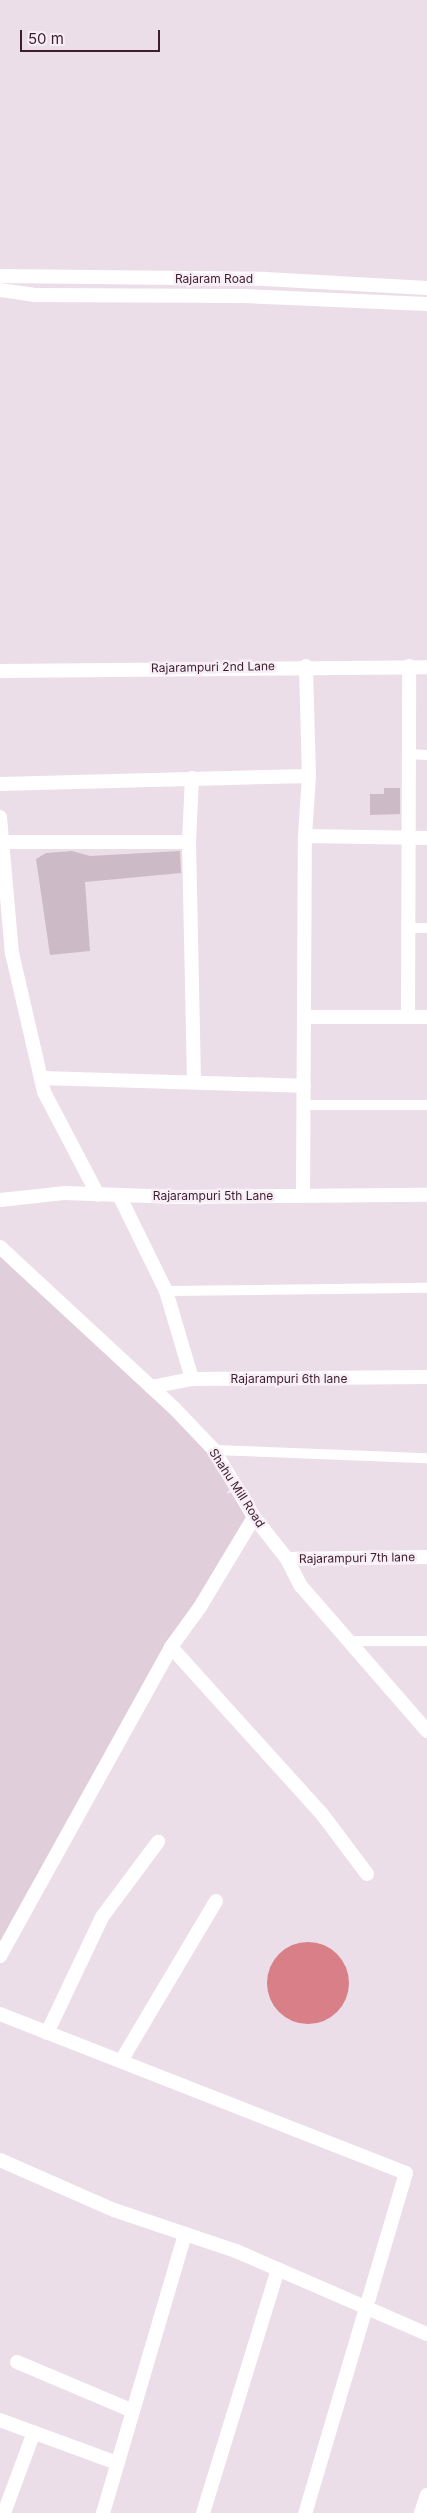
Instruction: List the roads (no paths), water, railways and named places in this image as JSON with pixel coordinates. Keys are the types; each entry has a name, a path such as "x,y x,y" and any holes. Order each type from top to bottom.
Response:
{"street":[{"name":"Rajaram Road","path":"0,276 264,279 427,288"},
{"path":"0,290 34,295 234,296 427,304"},
{"path":"303,1196 305,836 309,776 306,666"},
{"name":"Rajarampuri 2nd Lane","path":"0,671 306,666 427,667"},
{"path":"408,1017 409,666"},
{"path":"0,784 309,776"},
{"path":"192,778 189,842 194,1082"},
{"path":"0,817 12,954 44,1092 98,1195"},
{"path":"305,836 427,838"},
{"path":"2,842 189,842"},
{"path":"304,1017 427,1017"},
{"path":"41,1078 304,1086"},
{"name":"Rajarampuri 5th Lane","path":"0,1200 64,1193 98,1195 427,1195"},
{"path":"119,1195 166,1291 192,1379"},
{"name":"Shahu Mill Road","path":"0,1248 151,1387 214,1450 254,1517 287,1559 301,1586 427,1731"},
{"name":"Rajarampuri 6th lane","path":"151,1387 192,1379 427,1377"},
{"path":"0,1956 170,1647 200,1607 254,1517"},
{"name":"Rajarampuri 7th lane","path":"287,1559 427,1557"},
{"path":"170,1647 322,1814 367,1874"},
{"path":"47,2032 102,1917 158,1842"},
{"path":"121,2061 216,1901"},
{"path":"0,2014 406,2173 305,2513"},
{"path":"0,2160 114,2210 278,2269 427,2334"},
{"path":"103,2513 184,2234"},
{"path":"203,2513 278,2269"},
{"path":"17,2362 133,2411"},
{"path":"0,2420 117,2463"},
{"path":"4,2513 34,2432"},
{"path":"421,2513 427,2495"}],"lane":[{"path":"409,754 427,755"},
{"path":"408,928 427,928"},
{"path":"304,1105 427,1106"},
{"path":"166,1291 427,1288"},
{"path":"214,1450 427,1458"},
{"path":"348,1641 427,1641"}]}
